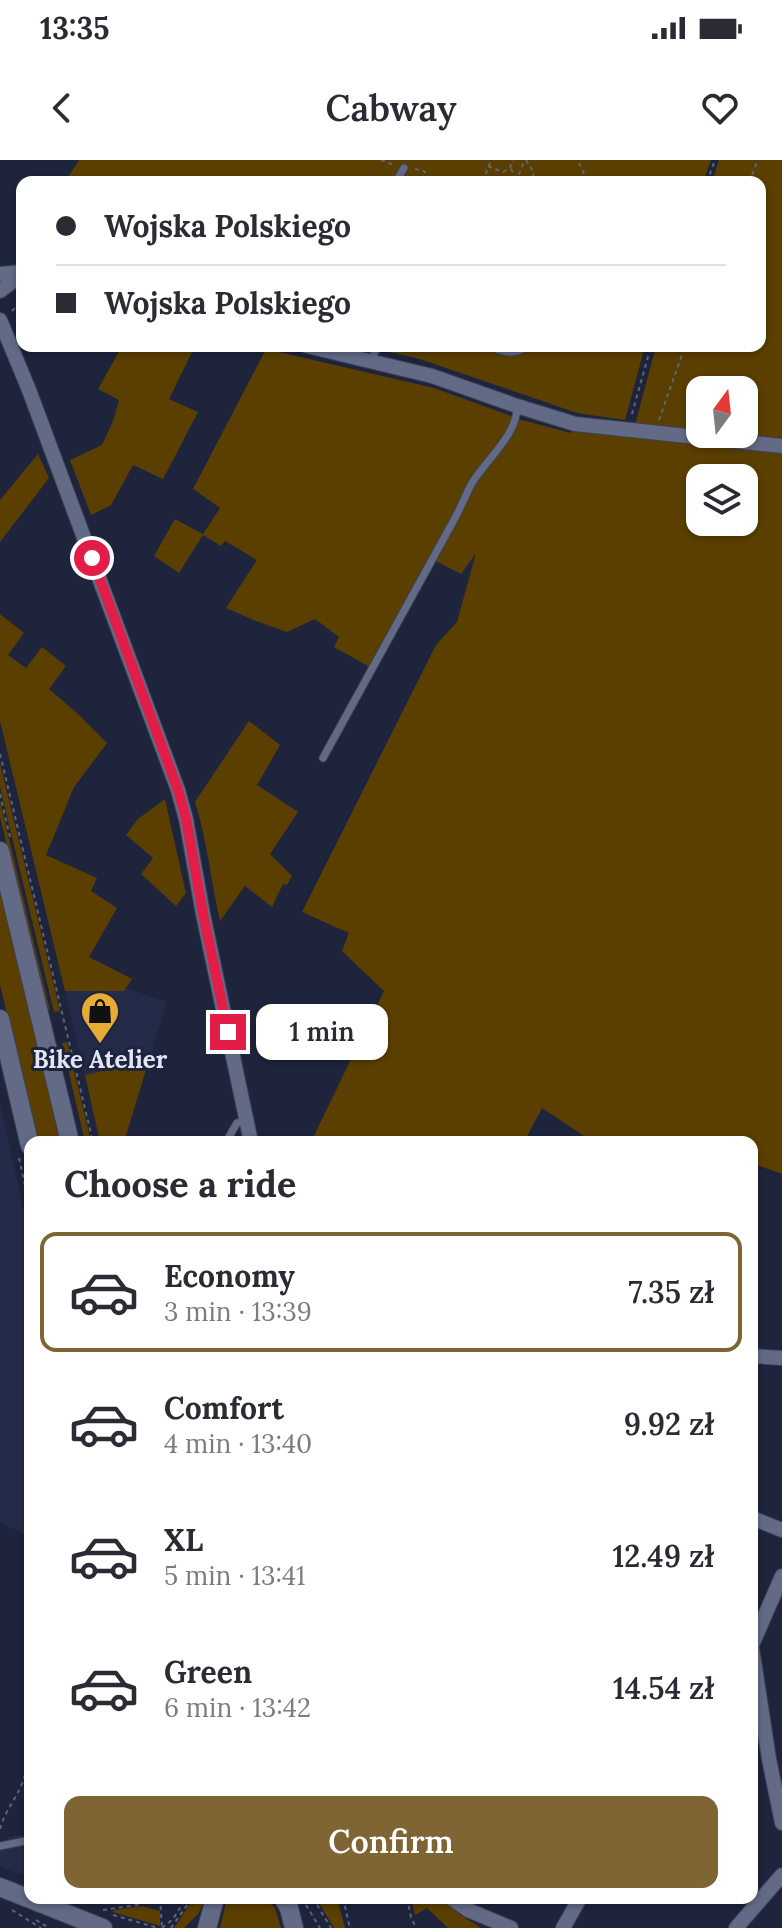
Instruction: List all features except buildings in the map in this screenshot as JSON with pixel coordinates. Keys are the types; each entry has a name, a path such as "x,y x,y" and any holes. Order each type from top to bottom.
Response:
{"main road":[{"path":"0,851 69,1136"},
{"path":"0,1019 28,1136"},
{"path":"0,1887 24,1897"},
{"path":"43,1904 103,1928"},
{"path":"205,1925 213,1904"},
{"path":"285,1904 294,1928"}],"street":[{"path":"4,317 178,790 250,1136"},
{"path":"374,353 575,424 782,446"},
{"path":"758,1356 782,1358"},
{"path":"758,1520 782,1530"},
{"path":"758,1632 782,1576"},
{"path":"758,1674 776,1757 782,1823"},
{"path":"758,1903 782,1875"},
{"path":"460,1904 511,1928"},
{"path":"563,1928 577,1904"},
{"path":"736,1928 757,1904"}],"lane":[{"path":"399,176 404,168"},
{"path":"323,758 473,482 513,426 517,406"},
{"path":"229,1136 237,1123 246,1120"},
{"path":"0,1846 24,1841"}],"path":[{"path":"381,160 424,171 428,176"},
{"path":"486,176 491,160"},
{"path":"488,166 503,172 510,168 513,160"},
{"path":"579,163 585,176"},
{"path":"510,168 514,176"},
{"path":"628,430 649,352"},
{"path":"654,434 683,352"},
{"path":"0,754 92,1136"},
{"path":"0,1829 24,1778"},
{"path":"138,1904 106,1910 161,1928"},
{"path":"161,1904 161,1928"},
{"path":"161,1928 173,1919 182,1904"},
{"path":"171,1928 188,1904"},
{"path":"306,1904 320,1928"},
{"path":"317,1904 331,1928"},
{"path":"344,1904 350,1928"},
{"path":"408,1904 416,1928"},
{"path":"10,1909 41,1928"}],"shaded area":[{"path":"79,160 711,160 705,176 69,176"},
{"path":"719,160 782,160 782,438 758,436 758,376 686,376 686,430 635,425 654,352 766,352 766,176 714,176"},
{"path":"119,352 192,352 169,399 198,412 163,479 133,465 111,505 91,515 70,460 102,445 113,421 119,400 98,389"},
{"path":"264,352 279,352 434,388 514,417 471,480 370,667 334,647 339,637 315,619 287,632 226,608 257,560 225,541 221,546 203,535 179,573 154,556 175,519 203,534 220,508 193,489"},
{"path":"390,352 643,352 625,420 577,413 420,359"},
{"path":"518,419 571,433 573,429 686,439 686,448 782,447 782,1174 758,1165 758,1136 584,1136 542,1108 527,1136 314,1136 384,991 342,951 349,933 302,912 436,645 457,622 476,553 461,574 434,560 475,484"},
{"path":"38,454 49,478 0,542 0,500"},
{"path":"0,614 24,633 8,655 26,668 42,647 66,666 49,689 107,743 74,787 46,855 97,878 91,891 117,908 89,957 132,979 124,991 65,991 0,721"},
{"path":"249,721 280,745 257,785 298,812 270,854 292,876 287,885 283,884 272,907 245,886 220,921 195,802"},
{"path":"0,763 60,1011 54,1012 0,787"},
{"path":"165,799 186,893 176,906 141,874 153,858 126,835 138,819"},
{"path":"0,801 50,1011 45,1005 0,817"},
{"path":"0,885 61,1136 37,1136 0,985"},
{"path":"126,988 167,1002 149,1060 85,1075 65,991 124,991"},
{"path":"67,1042 90,1136 84,1136 62,1043"},
{"path":"149,1060 126,1136 99,1136 85,1075"},
{"path":"0,1104 24,1212 24,1534 0,1522"},
{"path":"24,1835 24,1876 0,1867 0,1851 8,1837"},
{"path":"190,1904 203,1904 184,1928 174,1928"},
{"path":"226,1904 271,1904 281,1928 220,1928"},
{"path":"320,1904 339,1904 345,1928 334,1928"},
{"path":"412,1904 449,1904 481,1928 448,1928 427,1908 415,1915"},
{"path":"142,1906 160,1911 160,1926 113,1912 114,1910"}],"place":[{"name":"Bike Atelier","path":"100,1045"}],"route":[{"path":"92,558 178,790 228,1032"}]}
